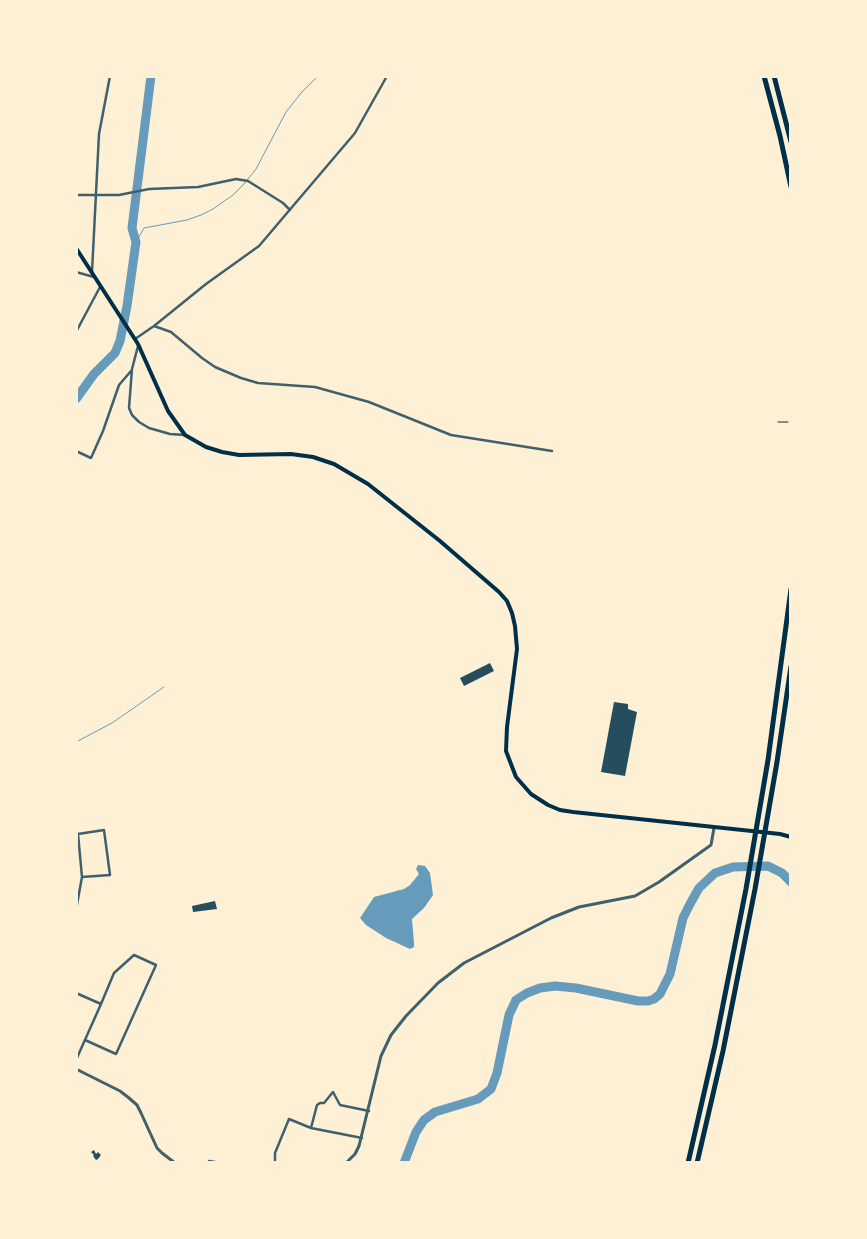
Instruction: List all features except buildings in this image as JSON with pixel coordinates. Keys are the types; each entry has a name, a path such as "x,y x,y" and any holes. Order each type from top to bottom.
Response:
{"highway":[{"path":"764,76 791,187"},
{"path":"774,76 791,142"},
{"path":"688,1163 727,987 768,760 791,589"},
{"path":"697,1163 736,990 777,762 791,666"}],"main road":[{"path":"76,248 138,344 168,411 185,435 206,447 222,452 239,455 291,454 313,457 334,464 368,484 440,541 499,592 512,613 517,648 506,727 506,751 516,777 539,801 560,810 573,812 780,834 791,837"}],"street":[{"path":"76,272 93,276 99,134 110,76"},
{"path":"135,339 259,246 355,133 387,76"},
{"path":"76,195 118,196 149,190 198,187 236,179 248,182 290,210"},
{"path":"76,332 100,287"},
{"path":"154,326 171,332 214,366 258,383 315,387 370,402 451,435 552,451"},
{"path":"138,344 132,370 129,408 132,415 149,428 170,434 185,435"},
{"path":"76,451 90,458 103,431 120,385 132,370"},
{"path":"346,1163 355,1154 362,1138 381,1056 391,1035 406,1016 438,983 464,963 551,918 579,906 635,896 659,882 711,845 714,828"},
{"path":"76,910 82,877 78,834 104,830 110,875 82,877"},
{"path":"76,1060 114,973 134,955 156,965 116,1054 85,1040"},
{"path":"76,993 101,1004"},
{"path":"76,1069 120,1091 129,1098 141,1113 157,1148 175,1163"},
{"path":"311,1128 317,1105 324,1103 333,1092 340,1105 369,1111"},
{"path":"274,1163 275,1153 289,1119 311,1128 362,1138"},
{"path":"208,1163 210,1161 221,1163"}],"path":[{"path":"778,422 788,422"}],"water":[{"path":"418,865 425,866 430,873 433,895 424,908 412,919 414,947 410,949 386,938 366,925 360,918 374,897 404,889 410,885 419,874 416,869"}],"waterway":[{"path":"76,399 94,374 115,353 120,341 136,242 132,228 151,76"},
{"path":"136,242 144,228 187,220 201,215 233,195 256,169 286,112 318,76"},
{"path":"76,742 112,723 164,687"},
{"path":"404,1163 416,1132 424,1120 435,1112 478,1099 491,1089 497,1073 509,1015 516,1000 540,988 555,986 576,988 638,1001 654,999 660,994 670,974 683,918 699,888 715,873 733,867 768,866 782,873 791,882"}]}
